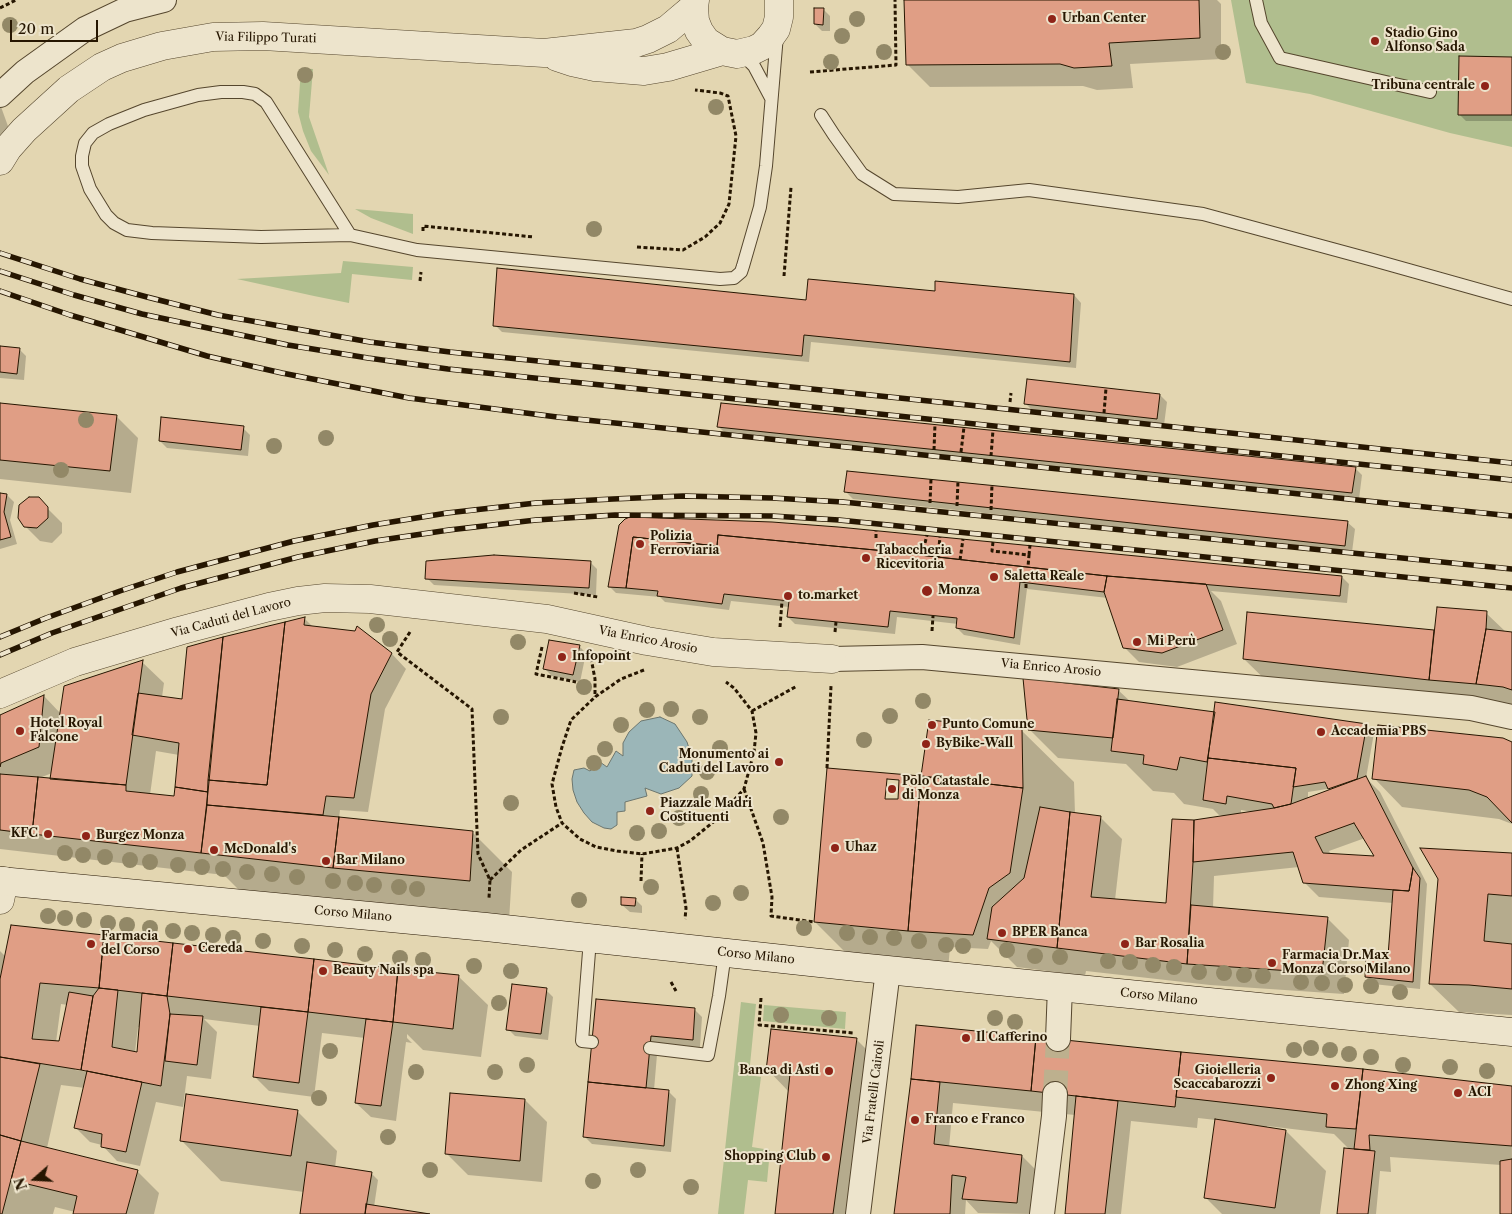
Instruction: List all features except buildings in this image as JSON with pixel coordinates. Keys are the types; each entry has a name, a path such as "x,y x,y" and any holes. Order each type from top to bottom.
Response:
{"street":[{"path":"0,95 25,72 85,29 125,10 164,0"},
{"path":"694,4 695,20 699,31 711,45 730,52"},
{"name":"Via Filippo Turati","path":"0,161 8,148 24,130 52,103 102,67 122,58 187,40 213,37 263,36 544,53 636,43 668,29 694,4"},
{"name":"Via Filippo Turati","path":"544,53 595,67 644,71 730,52 746,53 762,46 771,36 779,7"},
{"name":"Via Caduti del Lavoro","path":"0,694 75,662 179,631 269,607 325,598 370,599 547,619 590,640"},
{"name":"Via Enrico Arosio","path":"590,640 646,641 831,669 922,657 1471,708 1512,717"},
{"name":"Corso Milano","path":"1,887 476,926 888,970 1512,1032"},
{"name":"Via Fratelli Cairoli","path":"858,1214 888,970"},
{"path":"1058,1039 1060,987"},
{"path":"1042,1214 1055,1094"}],"lane":[{"path":"1256,0 1261,23 1280,58 1430,92"},
{"path":"350,235 266,102 255,94 220,92 198,95 144,110 109,124 93,133 85,143 82,166 90,188 106,215 114,223 127,230 152,233 261,237 350,235 417,250 730,279 738,276 743,266 760,207 766,166 779,7"},
{"path":"730,52 743,56 754,66 771,98"},
{"path":"821,115 862,174 894,194 958,197 1029,190 1203,214 1512,299"},
{"path":"590,939 582,1040 592,1042"},
{"path":"650,1048 708,1055 725,953"}],"path":[{"path":"0,8 16,0"},
{"path":"810,72 896,65 894,0"},
{"path":"635,247 682,250 705,237 720,223 728,204 736,136 728,96"},
{"path":"784,276 791,187"},
{"path":"422,236 423,226 541,238"},
{"path":"420,280 421,272"},
{"path":"1104,413 1106,388"},
{"path":"1010,402 1012,393 1014,396"},
{"path":"934,450 935,424"},
{"path":"961,452 964,428"},
{"path":"991,456 993,430"},
{"path":"930,503 931,479"},
{"path":"957,506 958,481"},
{"path":"991,510 992,485"},
{"path":"876,530 876,538"},
{"path":"925,543 927,536"},
{"path":"938,557 940,537"},
{"path":"960,560 963,539"},
{"path":"993,542 992,551 1029,555"},
{"path":"1028,567 1030,546"},
{"path":"1026,583 1026,588"},
{"path":"780,630 782,601"},
{"path":"428,605 397,652 472,709 478,854 490,880 489,898"},
{"path":"931,635 933,616"},
{"path":"547,619 536,674 576,682"},
{"path":"590,640 595,679 595,697"},
{"path":"649,668 621,680 595,697 571,720 552,784 556,807 562,823 580,839 596,847 642,854 677,848 690,841 716,818 744,788 754,752 756,733 752,711 734,688 722,678"},
{"path":"827,768 831,669"},
{"path":"752,711 800,685"},
{"path":"744,788 763,843 772,897 771,916 814,922"},
{"path":"490,880 521,850 562,823"},
{"path":"677,848 686,908"},
{"path":"641,881 642,854"},
{"path":"671,982 676,991"},
{"path":"761,998 759,1025 855,1033"}],"green space":[{"name":"Stadio Gino Alfonso Sada","path":"1231,0 1512,0 1512,147 1450,133 1310,94 1246,83"},
{"path":"301,68 313,69 309,117 329,175 311,151 298,112"},
{"path":"355,209 413,214 413,234 371,218"},
{"path":"343,261 413,267 412,280 352,274 349,303 237,279 341,273"},
{"path":"741,1002 756,1004 749,1075 761,1077 752,1147 770,1150 767,1182 748,1180 744,1214 718,1214"},
{"path":"764,1005 846,1012 845,1029 763,1021"}],"water":[{"path":"660,717 675,724 687,742 692,758 692,776 679,788 661,794 645,788 647,796 625,802 625,811 617,812 617,825 611,829 592,822 577,802 573,790 572,779 574,770 584,768 590,771 600,762 607,767 616,751 623,756 623,743 629,732 641,721"}],"tunnel":[{"path":"1055,1094 1058,1039"}],"railway":[{"path":"0,253 80,279 218,315 370,342 450,352 1512,463"},
{"path":"0,271 74,295 142,314 288,345 368,358 448,369 1512,480"},
{"path":"0,291 70,315 207,356 409,398 557,417 1512,516"},
{"path":"0,637 46,618 177,572 294,541 373,525 447,513 536,503 613,499 683,496 843,502 1512,569"},
{"path":"0,655 52,633 181,588 298,557 375,541 449,530 536,520 615,515 772,516 839,520 1512,588"}],"place":[{"name":"Urban Center","path":"1052,19"},
{"name":"Stadio Gino Alfonso Sada","path":"1375,41"},
{"name":"Tribuna centrale","path":"1485,86"},
{"name":"Polizia Ferroviaria","path":"640,544"},
{"name":"Tabaccheria Ricevitoria","path":"866,558"},
{"name":"Saletta Reale","path":"994,577"},
{"name":"Monza","path":"927,591"},
{"name":"to.market","path":"788,596"},
{"name":"Mi Perù","path":"1137,642"},
{"name":"Infopoint","path":"562,657"},
{"name":"Punto Comune","path":"932,725"},
{"name":"Hotel Royal Falcone","path":"20,731"},
{"name":"Accademia PBS","path":"1321,732"},
{"name":"ByBike-Wall","path":"926,744"},
{"name":"Monumento ai Caduti del Lavoro","path":"779,762"},
{"name":"Polo Catastale di Monza","path":"892,789"},
{"name":"Piazzale Madri Costituenti","path":"650,811"},
{"name":"KFC","path":"48,834"},
{"name":"Burgez Monza","path":"86,836"},
{"name":"Uhaz","path":"835,848"},
{"name":"McDonald's","path":"214,850"},
{"name":"Bar Milano","path":"326,861"},
{"name":"BPER Banca","path":"1002,933"},
{"name":"Farmacia del Corso","path":"91,944"},
{"name":"Bar Rosalia","path":"1125,944"},
{"name":"Cereda","path":"188,949"},
{"name":"Farmacia Dr.Max Monza Corso Milano","path":"1272,963"},
{"name":"Beauty Nails spa","path":"323,971"},
{"name":"Il Cafferino","path":"966,1038"},
{"name":"Banca di Asti","path":"829,1071"},
{"name":"Gioielleria Scaccabarozzi","path":"1271,1078"},
{"name":"Zhong Xing","path":"1335,1086"},
{"name":"ACI","path":"1458,1093"},
{"name":"Franco e Franco","path":"915,1120"},
{"name":"Shopping Club","path":"826,1157"}]}
